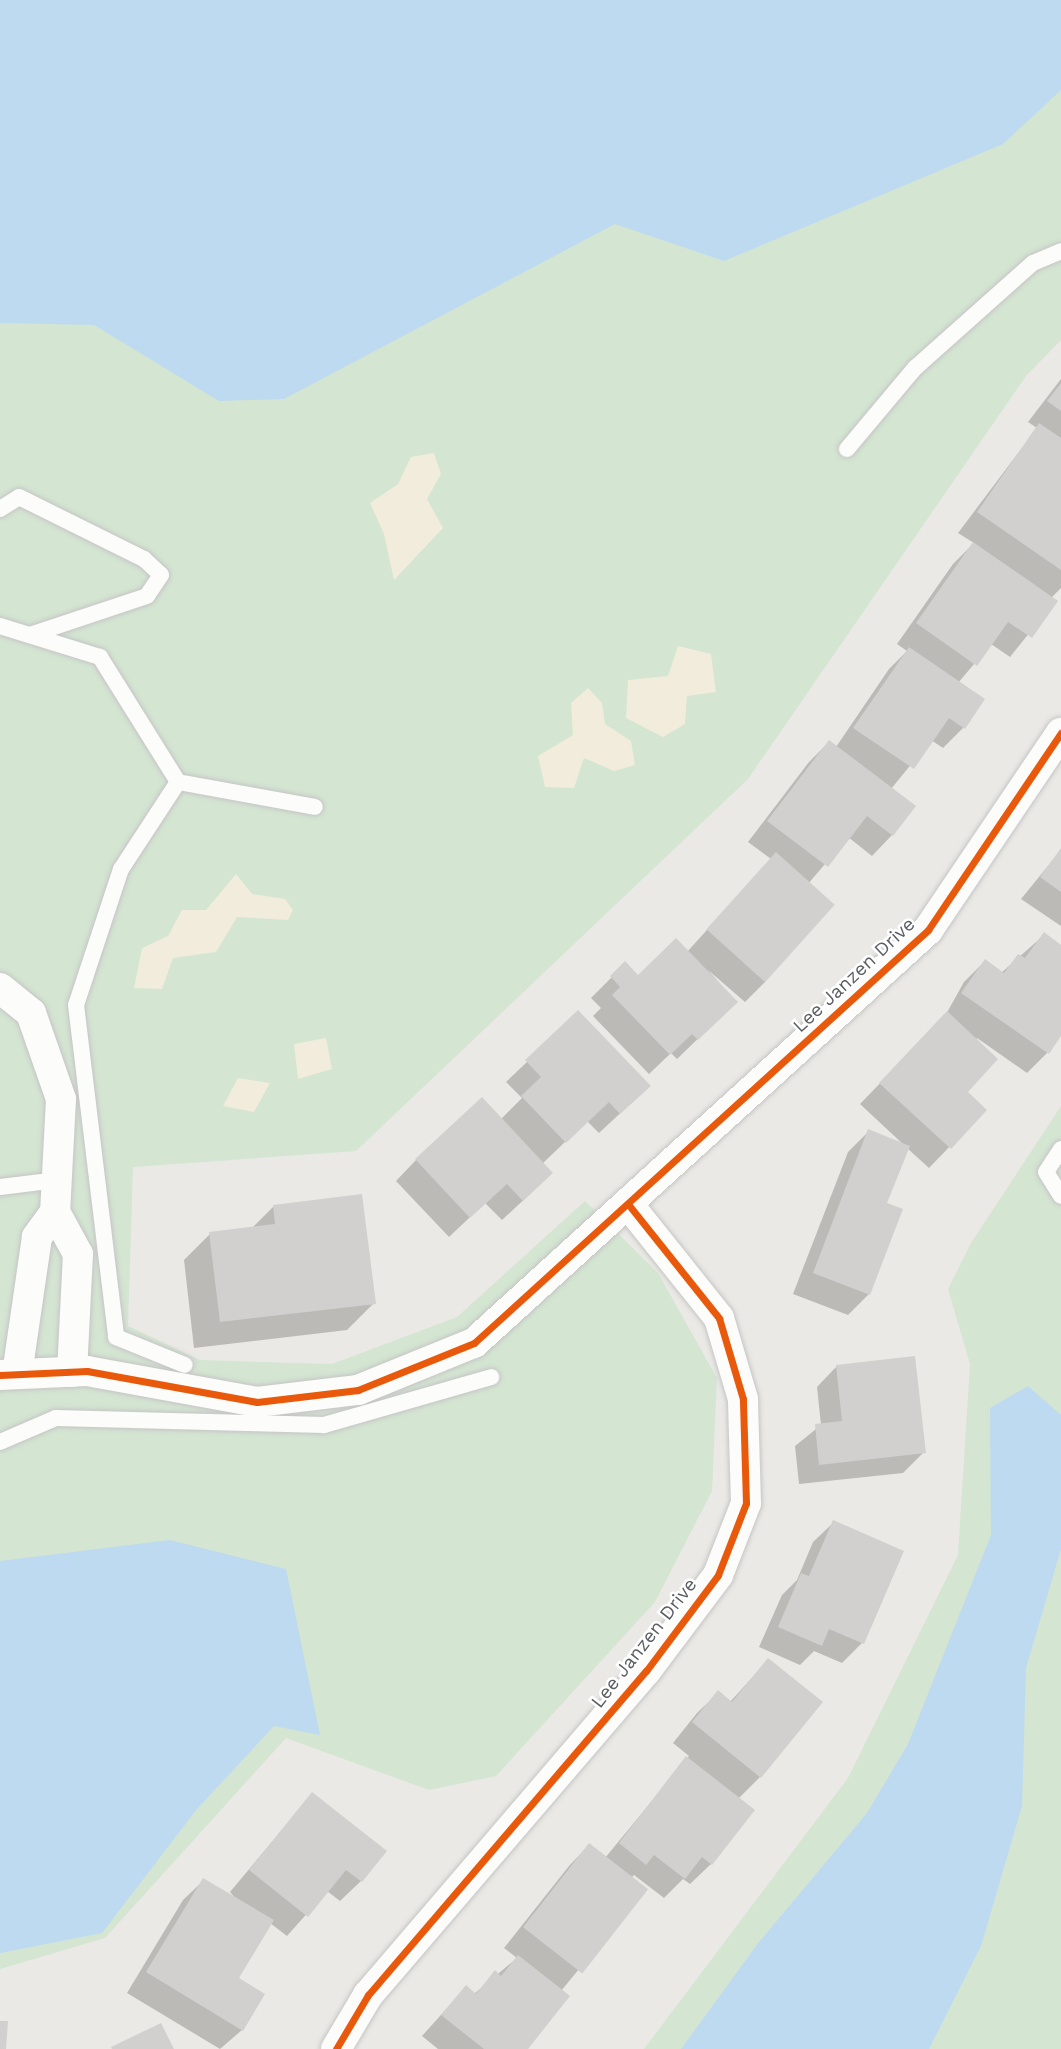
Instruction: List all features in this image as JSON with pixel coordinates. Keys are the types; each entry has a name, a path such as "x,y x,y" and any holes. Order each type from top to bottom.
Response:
{"street":[{"name":"Lee Janzen Drive","path":"8,1375 72,1372 257,1402 358,1390 474,1343 928,930 1061,733"},
{"path":"0,988 31,1013 61,1098 55,1212 37,1237 8,1375"},
{"name":"Lee Janzen Drive","path":"335,2049 368,1995 646,1671 718,1574 746,1503 743,1399 719,1318 628,1204"},
{"path":"55,1212 78,1254 72,1372"}],"lane":[{"path":"847,449 915,368 1033,263 1061,251"},
{"path":"0,509 19,497 144,559 161,575 147,596 30,635"},
{"path":"0,626 100,657 178,782 315,807"},
{"path":"178,782 121,869 76,1005 116,1336 185,1365"},
{"path":"1061,1149 1046,1172 1061,1196"},
{"path":"0,1187 57,1180"},
{"path":"0,1442 56,1418 324,1425 491,1377"}],"green space":[{"path":"0,0 1061,0 1061,340 1026,376 748,779 356,1151 133,1167 128,1326 200,1360 332,1364 457,1317 585,1201 658,1273 717,1378 712,1491 655,1602 496,1776 429,1790 286,1738 105,1938 0,1969"},
{"path":"1061,1106 1061,2049 644,2049 848,1778 958,1555 970,1364 948,1289 971,1243"}],"sand":[{"path":"434,453 441,474 427,499 443,528 394,580 384,534 370,503 398,484 411,457"},
{"path":"678,646 711,654 716,692 687,696 685,724 663,737 626,718 628,680 668,676"},
{"path":"588,688 602,703 605,724 631,741 635,765 614,771 584,758 574,788 545,787 538,756 573,735 571,703"},
{"path":"236,874 252,894 285,899 293,910 288,920 237,917 216,952 173,958 162,989 134,988 142,948 168,936 182,910 206,910"},
{"path":"326,1038 332,1069 298,1079 294,1044"},
{"path":"238,1078 270,1083 254,1112 223,1106"}],"water":[{"path":"0,0 1061,0 1061,90 1003,144 724,261 615,224 284,399 219,401 94,325 0,323"},
{"path":"1028,1386 1061,1415 1061,1549 1026,1668 1022,1806 981,1946 929,2049 681,2049 759,1942 867,1813 908,1744 991,1535 990,1408"},
{"path":"170,1540 286,1569 320,1735 274,1726 197,1809 102,1933 0,1953 0,1561"}],"building":[{"path":"1061,383 1061,411 1047,401"},
{"path":"1039,423 1061,438 1061,570 977,512"},
{"path":"973,542 1058,601 1032,638 1008,622 977,666 916,623"},
{"path":"909,647 985,699 965,729 949,718 914,769 853,728"},
{"path":"829,740 916,806 893,836 867,816 828,867 767,821"},
{"path":"1061,848 1061,892 1040,877"},
{"path":"776,852 835,905 765,982 706,929"},
{"path":"1044,932 1061,945 1061,1036 1049,1054 961,993 985,959 1004,973 1018,954 1025,958"},
{"path":"676,938 738,1002 698,1040 692,1034 670,1055 612,995 620,987 610,976 625,961 638,975"},
{"path":"578,1010 651,1086 620,1114 609,1102 566,1143 521,1096 541,1077 525,1060"},
{"path":"947,1011 998,1059 968,1092 987,1110 951,1149 879,1083"},
{"path":"482,1097 553,1173 523,1201 507,1184 470,1218 415,1159"},
{"path":"868,1129 910,1146 887,1203 903,1209 870,1295 813,1273"},
{"path":"362,1194 376,1304 220,1322 209,1232 275,1224 273,1205"},
{"path":"915,1356 926,1453 819,1465 815,1424 842,1421 836,1365"},
{"path":"833,1520 904,1551 864,1644 829,1629 822,1646 778,1627 801,1573 809,1576"},
{"path":"768,1658 823,1702 761,1778 692,1722 718,1690 732,1702"},
{"path":"686,1756 755,1810 712,1865 702,1857 685,1879 654,1855 646,1865 619,1843"},
{"path":"312,1792 387,1851 362,1882 346,1870 308,1917 249,1870"},
{"path":"589,1843 648,1889 582,1973 523,1927"},
{"path":"203,1878 274,1920 239,1978 265,1994 243,2031 146,1972"},
{"path":"518,1955 570,1996 528,2049 484,2049 441,2015 466,1985 476,1994 495,1970 501,1976"},
{"path":"0,2021 8,2021 6,2049 0,2049"},
{"path":"161,2023 174,2049 112,2049 111,2047"}],"cycle path":[{"path":"0,1375 87,1371 257,1402 358,1390 474,1343 928,930 1061,733"},
{"path":"336,2049 368,1995 646,1671 718,1575 746,1503 743,1399 719,1318 628,1204"}]}
